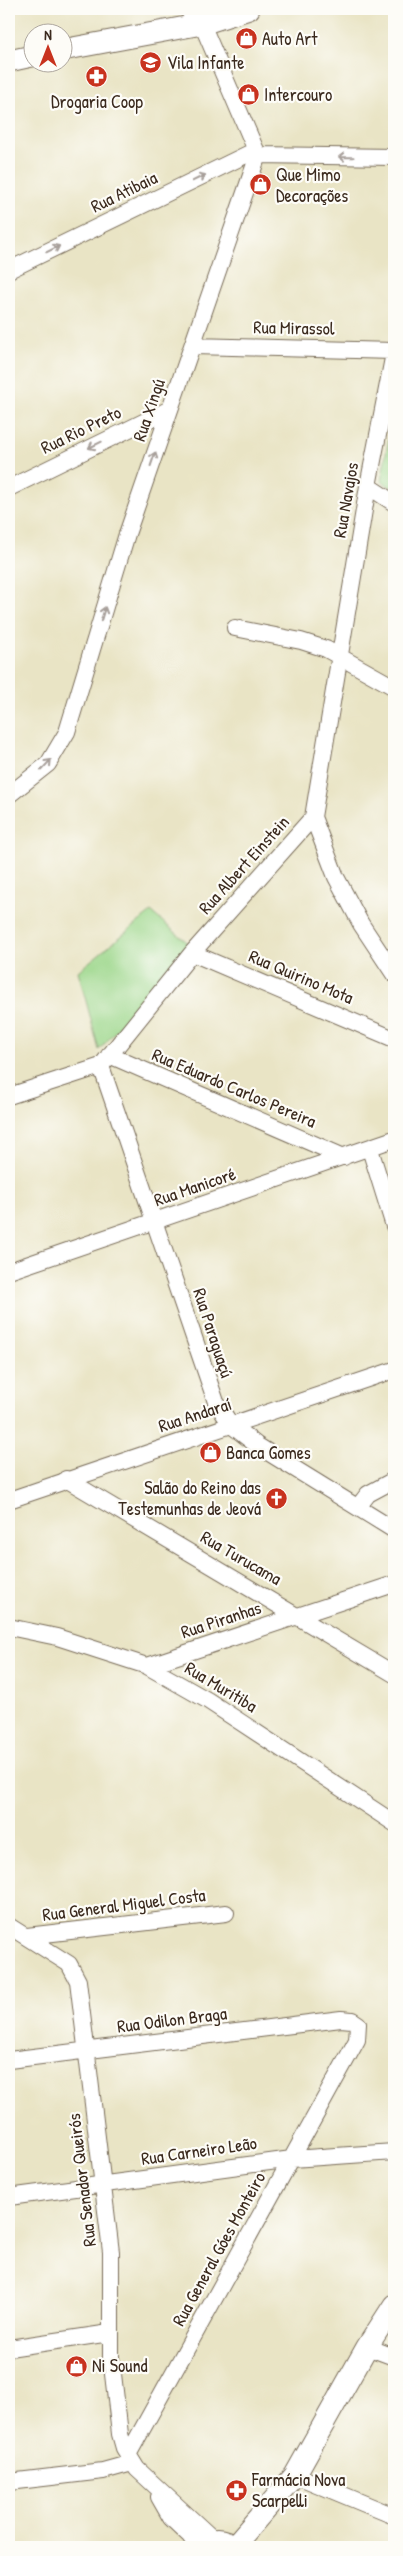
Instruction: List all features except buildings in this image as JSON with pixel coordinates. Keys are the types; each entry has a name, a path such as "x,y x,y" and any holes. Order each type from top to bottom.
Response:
{"main road":[{"path":"72,48 202,24 248,9"},
{"path":"9,60 22,58"},
{"path":"215,2546 295,2476 367,2347 394,2305"}],"street":[{"path":"187,9 202,24 257,153 394,157"},
{"name":"Rua Atibaia","path":"9,270 257,153"},
{"name":"Rua Xingú","path":"9,795 48,764 67,732 127,534 257,153"},
{"name":"Rua Mirassol","path":"192,346 394,352"},
{"name":"Rua Navajos","path":"341,655 368,486 394,352"},
{"name":"Rua Rio Preto","path":"9,488 170,409"},
{"path":"368,486 394,503"},
{"path":"235,628 301,641 341,655 394,687"},
{"name":"Rua Albert Einstein","path":"105,1060 192,953 313,817 341,655"},
{"path":"313,817 336,877 361,924 394,974"},
{"name":"Rua Quirino Mota","path":"192,953 394,1039"},
{"path":"9,1096 105,1060"},
{"name":"Rua Eduardo Carlos Pereira","path":"105,1060 344,1157"},
{"name":"Rua Paraguaçú","path":"105,1060 155,1222 208,1384 216,1402 231,1425 258,1446 394,1530"},
{"name":"Rua Manicoré","path":"9,1271 370,1149 394,1139"},
{"path":"370,1149 394,1226"},
{"name":"Rua Andaraí","path":"9,1500 66,1479 394,1370"},
{"name":"Rua Turucama","path":"66,1479 394,1674"},
{"path":"358,1507 368,1494 394,1480"},
{"name":"Rua Piranhas","path":"146,1666 394,1584"},
{"name":"Rua Muritiba","path":"9,1627 67,1640 146,1666 207,1700 394,1823"},
{"name":"Rua General Miguel Costa","path":"27,1936 226,1913"},
{"name":"Rua Senador Queirós","path":"9,1926 74,1968 78,1981 111,2252 110,2333 118,2426 130,2459"},
{"name":"Rua Odilon Braga","path":"9,2060 341,2019"},
{"name":"Rua General Góes Monteiro","path":"130,2459 357,2040 358,2024 352,2020 341,2019"},
{"name":"Rua Carneiro Leão","path":"9,2197 292,2159 394,2152"},
{"path":"9,2348 110,2333"},
{"path":"367,2347 394,2357"},
{"path":"9,2482 103,2470 130,2459 153,2486 215,2546"},
{"path":"295,2476 394,2516"}],"green space":[{"path":"394,410 394,489 381,481"},
{"path":"151,912 192,946 99,1050 78,971"}],"place":[{"name":"Auto Art","path":"246,39"},
{"name":"Vila Infante","path":"151,63"},
{"name":"Drogaria Coop","path":"97,77"},
{"name":"Intercouro","path":"248,95"},
{"name":"Que Mimo Decorações","path":"260,185"},
{"name":"Banca Gomes","path":"210,1453"},
{"name":"Salão do Reino das Testemunhas de Jeová","path":"277,1498"},
{"name":"Ni Sound","path":"76,2366"},
{"name":"Farmácia Nova Scarpelli","path":"236,2490"}]}
